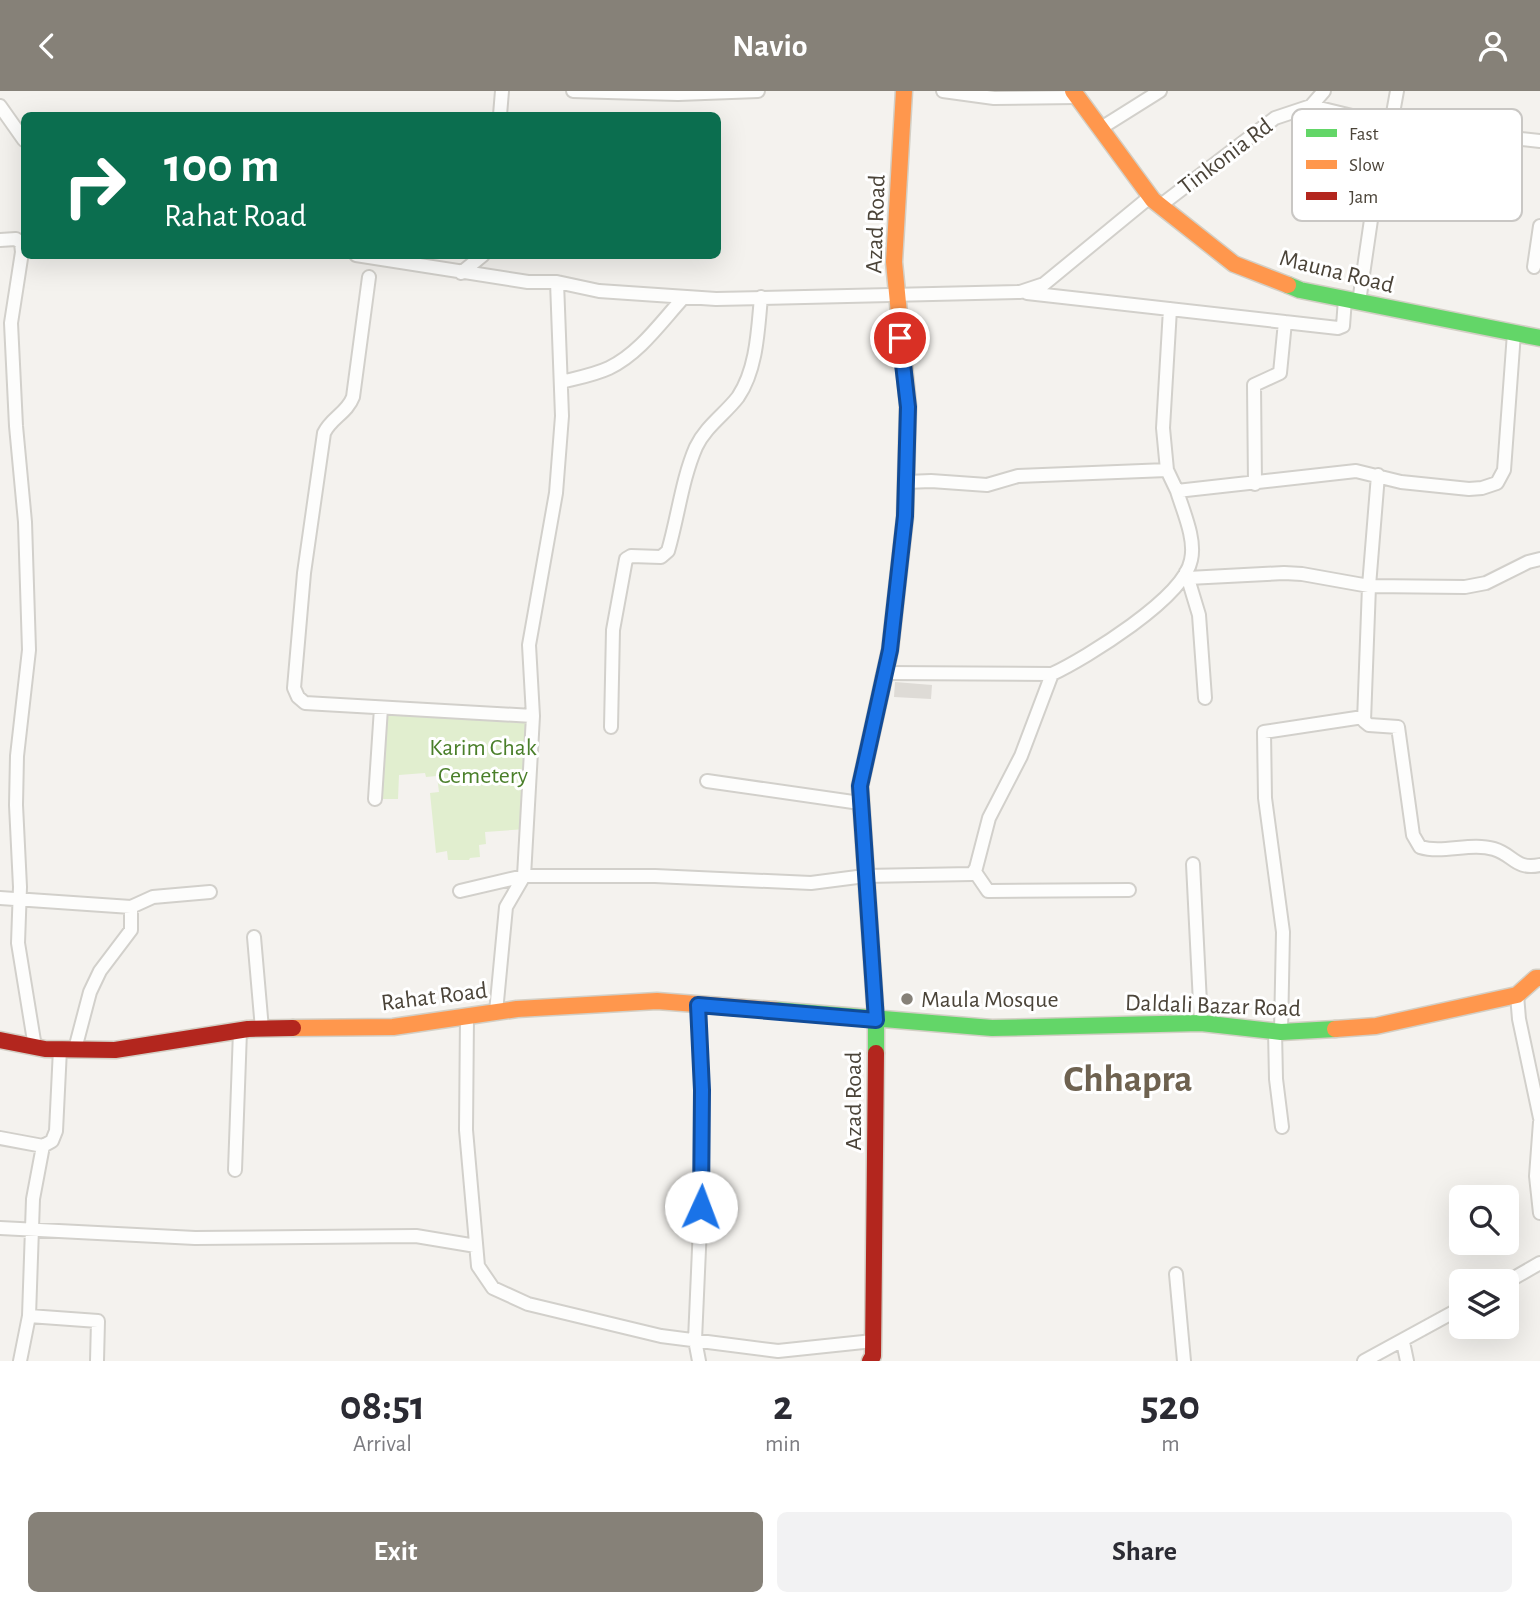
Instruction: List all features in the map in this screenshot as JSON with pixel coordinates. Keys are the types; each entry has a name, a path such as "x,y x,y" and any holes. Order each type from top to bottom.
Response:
{"street":[{"path":"500,112 502,91"},
{"path":"573,91 678,95 758,91"},
{"name":"Azad Road","path":"873,1355 876,1020 860,786 890,650 905,516 908,407 894,262 904,91"},
{"path":"943,91 994,98 1075,94"},
{"path":"1101,128 1160,91"},
{"path":"1392,109 1397,91"},
{"name":"Mauna Road","path":"1075,94 1156,201 1234,264 1300,290 1540,338"},
{"name":"Tinkonia Rd","path":"1292,109 1315,97 1347,109"},
{"path":"0,106 21,136"},
{"name":"Tinkonia Rd","path":"1020,292 1044,284 1156,201 1275,118 1292,109"},
{"name":"Tinkonia Rd","path":"1522,139 1540,141"},
{"path":"379,259 528,282 557,282 599,291 761,297 1020,292 1341,328 1352,300 1368,221"},
{"path":"1534,267 1540,226"},
{"path":"0,240 16,239 21,243"},
{"path":"21,258 11,323 29,650 17,756 20,899 18,943 35,1047"},
{"path":"461,273 478,259"},
{"path":"369,277 353,397 350,406 328,423 324,433 304,573 294,688 298,697 305,702 533,716"},
{"path":"496,1012 506,908 524,876 533,716 529,645 556,493 562,416 557,282"},
{"path":"561,382 606,370 622,361 637,349 684,296"},
{"path":"611,727 613,630 626,559 631,556 661,557 668,551 696,447 709,427 737,397 749,370 755,348 761,297"},
{"path":"1171,309 1163,428 1167,470 1177,491 1192,550 1187,575 1199,615 1205,698"},
{"path":"1255,484 1254,385 1280,373 1286,322"},
{"path":"1177,491 1343,472 1366,472 1401,482 1469,489 1497,483 1504,470 1514,333"},
{"path":"906,482 987,485 1018,476 1167,470"},
{"path":"1378,475 1369,586 1363,717 1369,726 1398,727 1413,835 1420,847 1493,849 1521,866 1540,865"},
{"path":"884,673 1052,674 1116,638 1187,575 1284,573 1369,586 1451,588 1475,586 1540,559"},
{"path":"1052,674 1021,756 989,818 975,872 988,891 1129,891"},
{"path":"376,799 381,708"},
{"path":"1282,1127 1276,1079 1283,932 1265,798 1264,732 1363,717"},
{"path":"707,781 860,803"},
{"path":"1193,864 1201,1023"},
{"path":"460,891 524,876 655,876 811,883 865,876 964,876 975,872"},
{"path":"0,898 131,907 153,897 210,892"},
{"path":"0,1138 43,1146 52,1141 56,1131 67,1049 100,971 131,930 131,907"},
{"path":"254,937 262,1029"},
{"name":"Daldali Bazar Road","path":"876,1020 992,1028 1201,1023 1278,1031 1376,1026 1517,995 1536,978 1540,978"},
{"path":"1517,995 1519,1019 1540,1120 1536,1176 1540,1213"},
{"name":"Rahat Road","path":"0,1039 35,1047 115,1050 262,1029 393,1027 496,1012 657,1001 876,1020"},
{"path":"698,1005 702,1181 695,1340 699,1361"},
{"path":"467,1016 466,1130 476,1246 478,1266 493,1289 528,1304 661,1336 695,1340 762,1355 778,1351 873,1355"},
{"path":"235,1170 240,1031"},
{"path":"20,1361 29,1316 33,1199 43,1146"},
{"path":"0,1228 195,1238 416,1236 476,1246"},
{"path":"1519,1275 1540,1263"},
{"path":"1176,1274 1184,1361"},
{"path":"1364,1361 1449,1315"},
{"path":"29,1316 98,1321 97,1361"},
{"path":"1403,1342 1407,1361"}],"green space":[{"name":"Karim Chak Cemetery","path":"381,708 533,716 526,829 485,832 486,844 479,845 480,857 469,860 448,860 447,851 436,853 430,793 439,792 437,776 426,777 425,773 399,775 398,799 375,799"}],"building":[{"path":"895,682 932,685 931,699 894,697"}],"traffic: fast":[{"path":"1288,285 1300,290 1540,338"},
{"path":"876,1053 860,786 884,677"},
{"path":"775,1010 992,1028 1201,1023 1281,1032 1335,1029"}],"traffic: slow":[{"path":"884,677 890,650 905,517 908,406 894,262 904,91"},
{"path":"1073,91 1153,200 1234,264 1288,285"},
{"path":"1335,1029 1376,1026 1517,995 1536,978 1540,978"},
{"path":"293,1028 393,1027 517,1009 657,1001 775,1010"}],"traffic: jam":[{"path":"0,1040 45,1049 115,1050 248,1029 293,1028"},
{"path":"870,1361 873,1356 876,1053"}],"place":[{"name":"Maula Mosque","path":"907,999"}],"district":[{"name":"Chhapra","path":"1128,1078"}],"route":[{"path":"701,1207 702,1090 698,1005 876,1020 860,786 890,650 905,516 908,407 900,338"}]}
